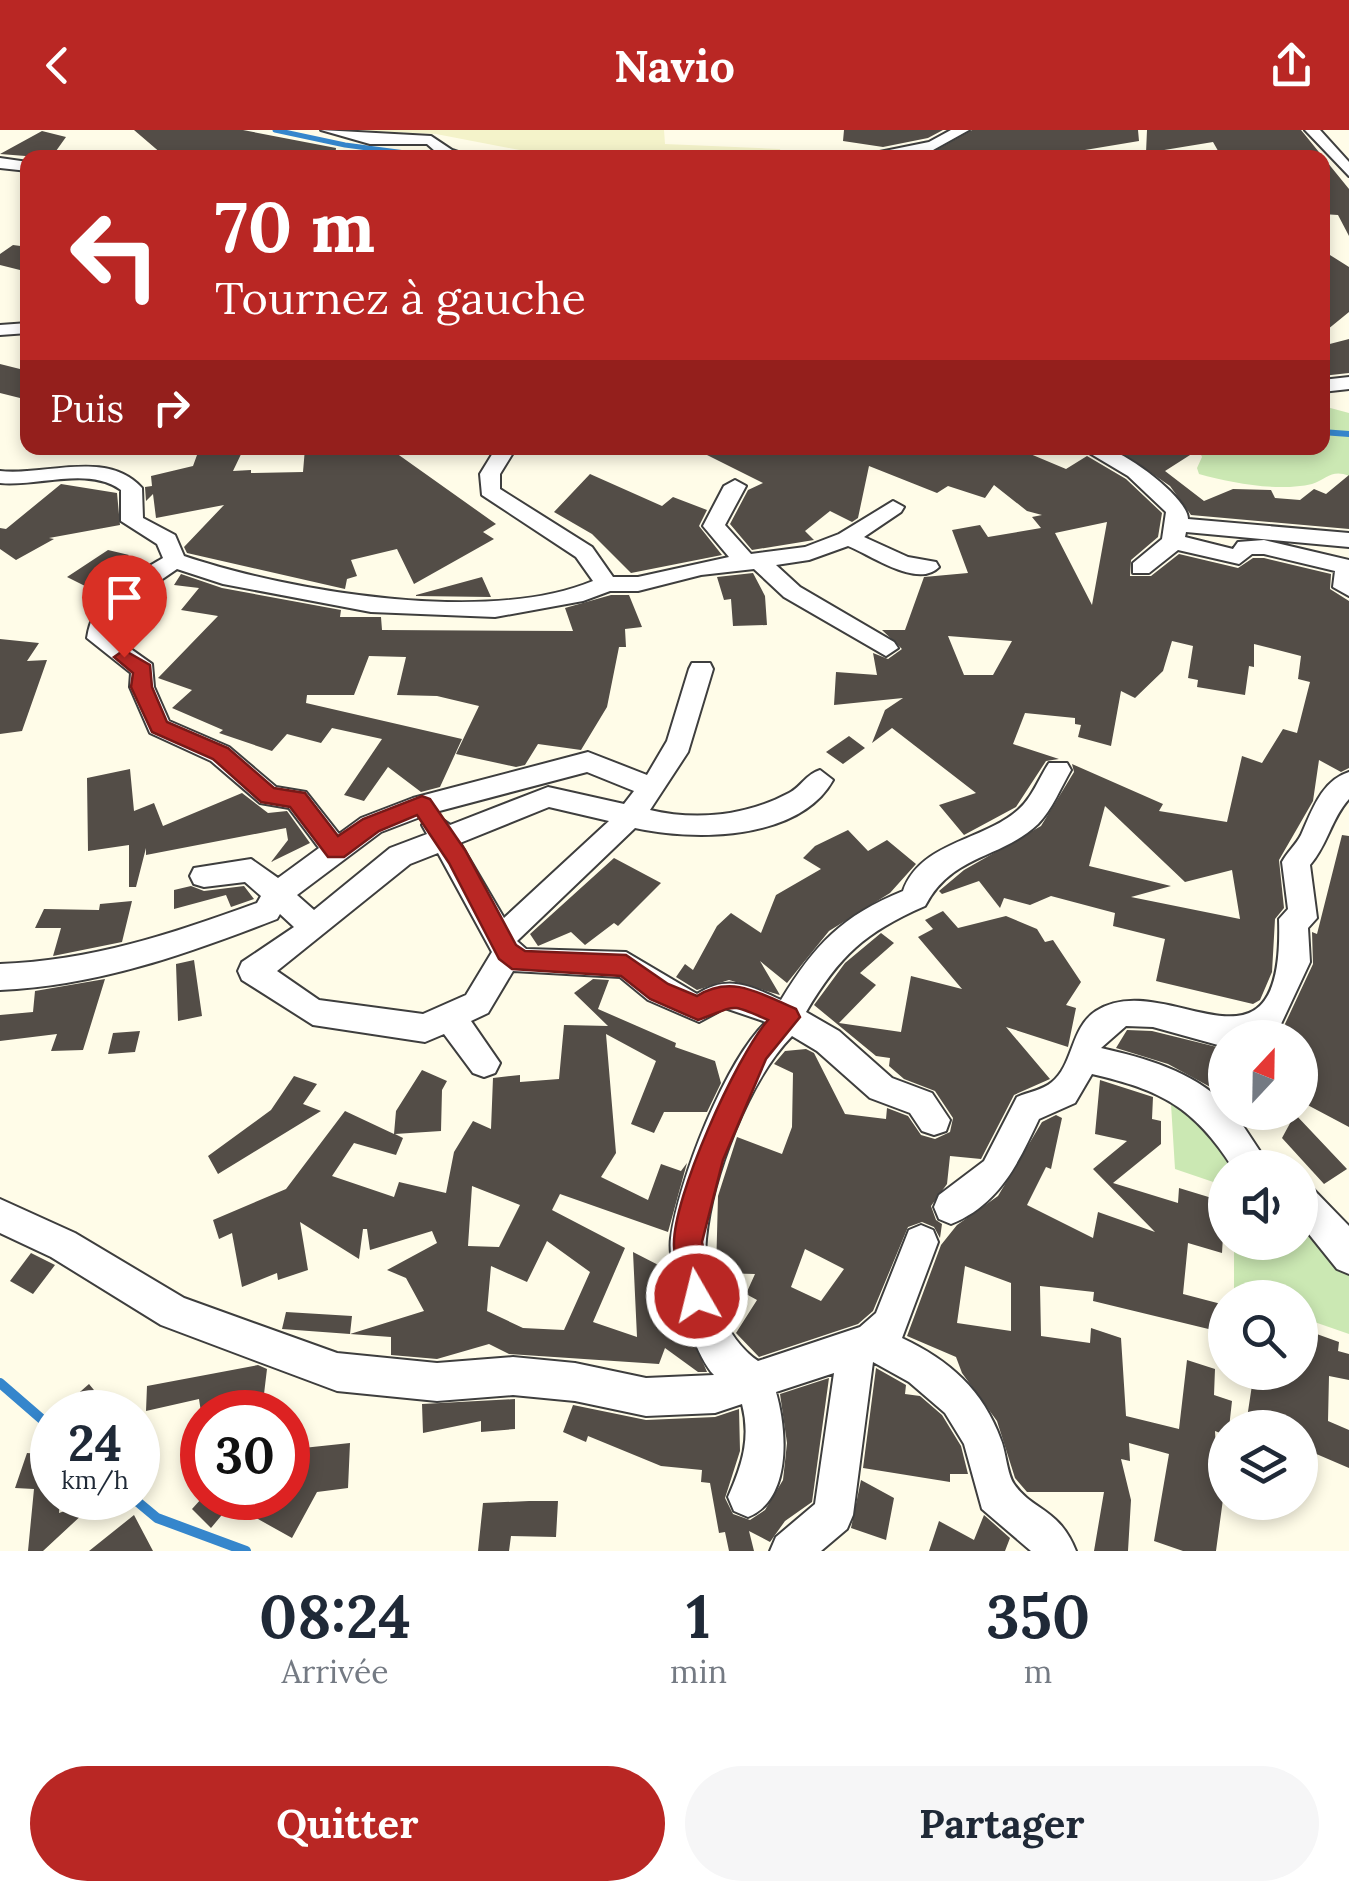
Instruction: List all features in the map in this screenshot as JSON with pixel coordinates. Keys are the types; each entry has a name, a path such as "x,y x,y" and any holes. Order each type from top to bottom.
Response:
{"street":[{"path":"328,130 370,140 431,140 442,150"},
{"path":"908,150 933,146 962,130"},
{"path":"1312,130 1349,171"},
{"path":"502,455 490,474 490,491 584,552 607,584"},
{"path":"1102,455 1161,492 1177,510 1176,534 1166,554 1141,568"},
{"path":"0,477 39,480 91,474 122,479 131,488 132,521 166,540 175,562"},
{"path":"735,486 714,526 792,592 870,643 886,648"},
{"path":"336,850 297,799 269,796 220,754 159,726 142,687 143,670 99,638 99,622 107,606 175,562 222,576 371,604 434,610 540,603 607,584 638,584 701,568 809,553 847,539 893,508"},
{"path":"1176,534 1349,540"},
{"path":"1176,534 1238,556 1246,548 1264,547 1347,567 1344,587 1349,590"},
{"path":"847,539 868,544 896,564 928,567"},
{"path":"701,669 686,728 668,763 628,816 621,829 504,946 478,1004 425,1028 312,1012 253,971 296,942 400,856 548,797 628,816 678,827 724,825 772,813 804,798 820,780"},
{"path":"0,978 47,978 133,961 267,911 277,894 371,825 422,804 588,762 650,787"},
{"path":"748,1497 758,1481 767,1428 755,1382 723,1359 697,1296 688,1242 709,1160 756,1052 787,1017 820,962 870,918 916,898 916,886 932,867 977,848 1029,816 1058,770"},
{"path":"951,1207 996,1172 1028,1107 1052,1102 1078,1077 1082,1058 1106,1021 1141,1010 1196,1028 1234,1031 1270,1015 1295,962 1292,919 1303,918 1296,862 1311,845 1324,808 1349,782"},
{"path":"422,804 444,836 504,946 520,962 626,966 659,992 698,1009 720,995 738,995 787,1017 828,1042 880,1088 921,1103 934,1120"},
{"path":"204,876 250,870 312,926"},
{"path":"450,1017 484,1063"},
{"path":"1082,1058 1160,1076 1186,1091 1221,1122 1241,1150"},
{"path":"1318,1217 1349,1257"},
{"path":"5,1226 174,1312 337,1372 437,1382 514,1376 575,1382 646,1397 715,1394 864,1345 889,1325 921,1242"},
{"path":"790,1551 833,1515 864,1345"},
{"path":"864,1345 908,1359 965,1402 989,1449 996,1495 1038,1527 1056,1551"}],"green space":[{"path":"352,130 664,130 665,144 780,150 519,150 436,134"},
{"path":"1330,408 1349,413 1349,476 1334,474 1312,484 1270,487 1199,474 1197,468 1202,457 1330,455"},
{"path":"1171,1104 1208,1108 1208,1130 1239,1130 1256,1150 1208,1150 1208,1180 1175,1169"},
{"path":"1318,1209 1349,1232 1349,1334 1318,1323 1318,1280 1234,1280 1234,1260 1318,1260"}],"building":[{"path":"134,130 243,130 336,148 336,150 157,150"},
{"path":"844,130 943,130 928,138 883,147 843,141"},
{"path":"972,130 1138,130 1139,141 1085,150 936,150"},
{"path":"1147,130 1301,130 1317,150 1218,150 1213,142 1146,150"},
{"path":"42,131 66,137 57,150 0,154"},
{"path":"1330,166 1349,189 1349,236 1338,215 1330,214"},
{"path":"13,245 20,246 20,270 0,265 0,254"},
{"path":"1330,255 1349,267 1349,312 1330,327"},
{"path":"1349,339 1349,373 1330,375 1330,344"},
{"path":"0,364 20,369 20,398 0,393"},
{"path":"197,455 241,455 233,471 303,472 304,455 399,455 496,524 483,532 494,539 414,584 397,549 351,560 357,576 347,579 345,589 187,553 184,547 224,505 156,518 153,494 146,501 145,487 152,486 151,476 193,466"},
{"path":"707,455 1033,455 1066,469 1087,456 1126,479 1162,513 1158,537 1131,560 1130,576 1151,576 1179,554 1238,568 1253,558 1264,558 1331,574 1330,589 1349,601 1349,768 1341,772 1319,760 1313,801 1279,860 1284,908 1275,919 1272,972 1260,1000 1253,1004 1156,981 1165,939 1113,926 1115,913 1051,896 1030,905 1004,898 1000,908 979,881 942,894 939,891 964,870 1041,826 1074,772 1072,764 1163,804 1159,811 1227,822 1242,756 1262,763 1283,729 1297,733 1310,682 1298,679 1301,656 1254,644 1254,667 1249,666 1245,695 1197,687 1198,680 1188,678 1193,646 1172,641 1163,671 1135,698 1121,691 1111,746 1078,737 1081,725 1075,724 1075,718 1025,713 1013,744 1059,759 1046,761 1016,807 964,835 939,805 976,793 892,728 872,743 885,710 903,698 834,705 836,672 877,675 873,653 888,659 902,649 882,630 905,630 924,577 968,573 952,530 980,525 988,537 1041,528 1032,517 1042,515 1027,511 994,485 985,498 948,486 937,493 869,466 858,518 852,522 830,511 805,531 814,540 752,550 730,524 748,490 763,483","holes":["1107,522 1092,605 1055,533","948,636 1012,641 993,675 964,675","1105,806 1185,882 1232,870 1240,919 1131,897 1171,886 1089,866"]},
{"path":"1125,455 1190,455 1165,471 1204,501 1233,489 1271,490 1275,498 1300,500 1314,489 1326,494 1349,475 1349,529 1191,515 1170,486"},
{"path":"590,474 662,506 673,497 707,510 699,526 722,555 631,573 592,534 554,512"},
{"path":"61,484 117,493 120,525 49,538 54,539 16,560 0,549 0,528 6,529"},
{"path":"108,550 129,555 89,588 67,577"},
{"path":"753,573 765,596 767,625 733,626 731,599 724,600 717,577"},
{"path":"181,574 222,588 341,610 340,617 381,617 382,630 573,631 565,608 611,595 629,595 642,627 625,629 626,647 619,647 607,707 581,750 538,744 525,765 516,767 456,754 479,706 437,696 397,695 406,657 369,656 354,695 307,695 306,703 462,739 440,787 421,792 388,767 364,801 344,795 382,739 332,728 321,743 287,734 272,751 219,733 223,730 172,708 192,690 158,678 218,616 181,610 199,588 174,585"},
{"path":"482,577 491,597 416,596 416,595"},
{"path":"0,639 39,643 27,661 47,660 22,731 0,734"},
{"path":"849,736 865,748 843,764 826,752"},
{"path":"130,769 134,811 154,803 163,826 242,793 268,813 287,811 310,843 271,862 288,840 286,828 146,855 146,848 136,887 129,887 129,845 88,851 87,778"},
{"path":"848,830 868,851 887,840 916,864 890,893 829,931 787,983 760,961 780,995 729,980 697,990 676,977 685,964 693,970 717,926 731,913 761,933 776,895 821,869 803,858 815,846"},
{"path":"1342,835 1349,836 1349,1127 1318,1111 1318,1020 1287,1020 1313,964 1312,932 1317,934"},
{"path":"614,858 661,883 618,926 614,923 585,945 571,932 538,946 530,934"},
{"path":"191,886 204,891 244,886 254,899 231,907 226,895 174,909 174,890"},
{"path":"132,901 122,942 53,956 61,928 35,928 44,909 99,910 100,904"},
{"path":"943,911 958,928 1006,916 1037,929 1045,942 1053,940 1081,982 1066,1005 1076,1008 1068,1047 1006,1027 1050,1079 1014,1095 981,1159 950,1156 947,1184 931,1206 936,1220 942,1224 940,1238 934,1227 922,1222 908,1227 873,1311 858,1324 759,1357 736,1333 757,1300 746,1294 755,1274 716,1273 718,1196 737,1137 782,1154 792,1127 793,1073 774,1064 785,1051 806,1049 814,1053 845,1114 886,1119 887,1108 908,1116 921,1135 935,1139 950,1132 953,1118 935,1091 904,1079 889,1066 890,1058 876,1056 814,1005 845,963 881,933 894,943 860,973 876,985 839,1023 901,1032 911,976 962,989 918,937 933,929 925,920","holes":["805,1249 844,1269 821,1301 791,1287"]},
{"path":"194,960 202,1016 178,1021 176,964"},
{"path":"105,979 83,1050 51,1051 57,1034 0,1041 0,1015 33,1012 35,991"},
{"path":"593,979 609,980 598,1009 676,1043 675,1047 715,1061 721,1083 707,1112 664,1112 654,1133 631,1124 656,1061 606,1034 616,1153 601,1177 648,1200 661,1164 681,1171 687,1163 668,1232 560,1194 552,1210 625,1248 593,1322 637,1337 633,1252 670,1271 672,1282 661,1302 677,1301 707,1372 698,1372 665,1348 659,1364 509,1354 489,1344 437,1359 391,1355 391,1337 350,1334 424,1311 406,1278 387,1270 437,1243 432,1231 370,1250 367,1229 363,1229 359,1259 300,1222 308,1270 278,1280 277,1273 242,1287 232,1233 219,1239 213,1220 286,1189 345,1111 394,1134 396,1111 422,1070 447,1081 442,1090 441,1131 395,1134 403,1138 396,1155 354,1143 332,1176 394,1197 399,1182 446,1193 454,1152 473,1121 491,1129 493,1078 520,1075 520,1082 559,1079 564,1025 608,1026 574,993","holes":["472,1186 520,1205 499,1247 468,1246","547,1241 590,1272 564,1330 523,1328 487,1311 491,1266 527,1282"]},
{"path":"1127,1030 1152,1031 1208,1045 1208,1086 1168,1064 1116,1048"},
{"path":"140,1031 135,1052 108,1054 113,1033"},
{"path":"294,1076 317,1084 303,1104 321,1111 218,1174 208,1156 271,1110"},
{"path":"1100,1080 1153,1097 1152,1119 1161,1121 1161,1144 1113,1183 1178,1203 1179,1188 1208,1197 1208,1249 1188,1243 1183,1294 1208,1301 1208,1329 1093,1301 1094,1292 1040,1286 1041,1336 1090,1343 1091,1328 1121,1338 1126,1416 1179,1429 1187,1360 1208,1367 1208,1390 1232,1401 1231,1410 1208,1410 1208,1520 1220,1520 1216,1551 1183,1551 1154,1541 1169,1454 1129,1443 1130,1461 1121,1459 1131,1500 1128,1551 1094,1551 1104,1492 1027,1492 1015,1478 997,1421 962,1373 956,1357 907,1336 941,1245 957,1225 998,1196 1042,1122 1056,1115 1062,1118 1051,1169 1046,1167 1027,1205 1093,1238 1098,1212 1155,1232 1093,1169 1127,1141 1095,1134","holes":["965,1266 1011,1283 1011,1331 957,1323"]},
{"path":"1286,1130 1310,1130 1347,1169 1324,1184 1318,1177 1318,1150 1293,1150 1282,1138"},
{"path":"31,1253 55,1265 33,1294 10,1281"},
{"path":"286,1312 352,1316 350,1334 282,1329"},
{"path":"1318,1334 1339,1342 1338,1351 1349,1354 1349,1380 1329,1376 1328,1421 1349,1430 1349,1468 1318,1455 1318,1410 1248,1410 1251,1390 1318,1390"},
{"path":"258,1365 267,1369 264,1390 180,1390 180,1403 160,1408 160,1390 147,1390 147,1386"},
{"path":"876,1368 906,1385 905,1394 920,1396 942,1415 961,1446 968,1474 950,1474 950,1482 863,1468"},
{"path":"829,1378 812,1502 785,1521 770,1542 749,1531 754,1551 729,1551 725,1532 719,1533 710,1483 701,1482 702,1470 661,1466 588,1436 586,1442 563,1432 573,1405 646,1420 715,1417 739,1409 740,1451 725,1498 733,1514 750,1520 765,1510 783,1480 787,1443 780,1394"},
{"path":"515,1399 515,1429 481,1432 481,1421 423,1433 422,1404"},
{"path":"350,1443 348,1488 317,1492 310,1505 310,1447"},
{"path":"27,1453 30,1453 30,1489 15,1488"},
{"path":"861,1480 894,1498 886,1540 851,1528"},
{"path":"558,1501 556,1537 511,1536 509,1551 478,1551 483,1503"},
{"path":"984,1515 1010,1538 1005,1551 929,1551 939,1521 974,1540"},
{"path":"31,1520 76,1520 43,1551 28,1551"},
{"path":"128,1520 137,1520 153,1551 89,1551"},
{"path":"260,1520 302,1520 292,1538"}],"waterway":[{"path":"275,130 383,150"},
{"path":"1330,433 1349,434"},
{"path":"0,1383 30,1409"},
{"path":"160,1519 246,1551"}],"route":[{"path":"124,657 143,670 142,687 159,726 220,754 269,796 297,799 336,850 371,825 422,804 457,856 508,952 520,962 626,966 659,992 698,1009 720,995 738,995 787,1017 756,1052 709,1160 688,1242 694,1256 697,1296"}]}
